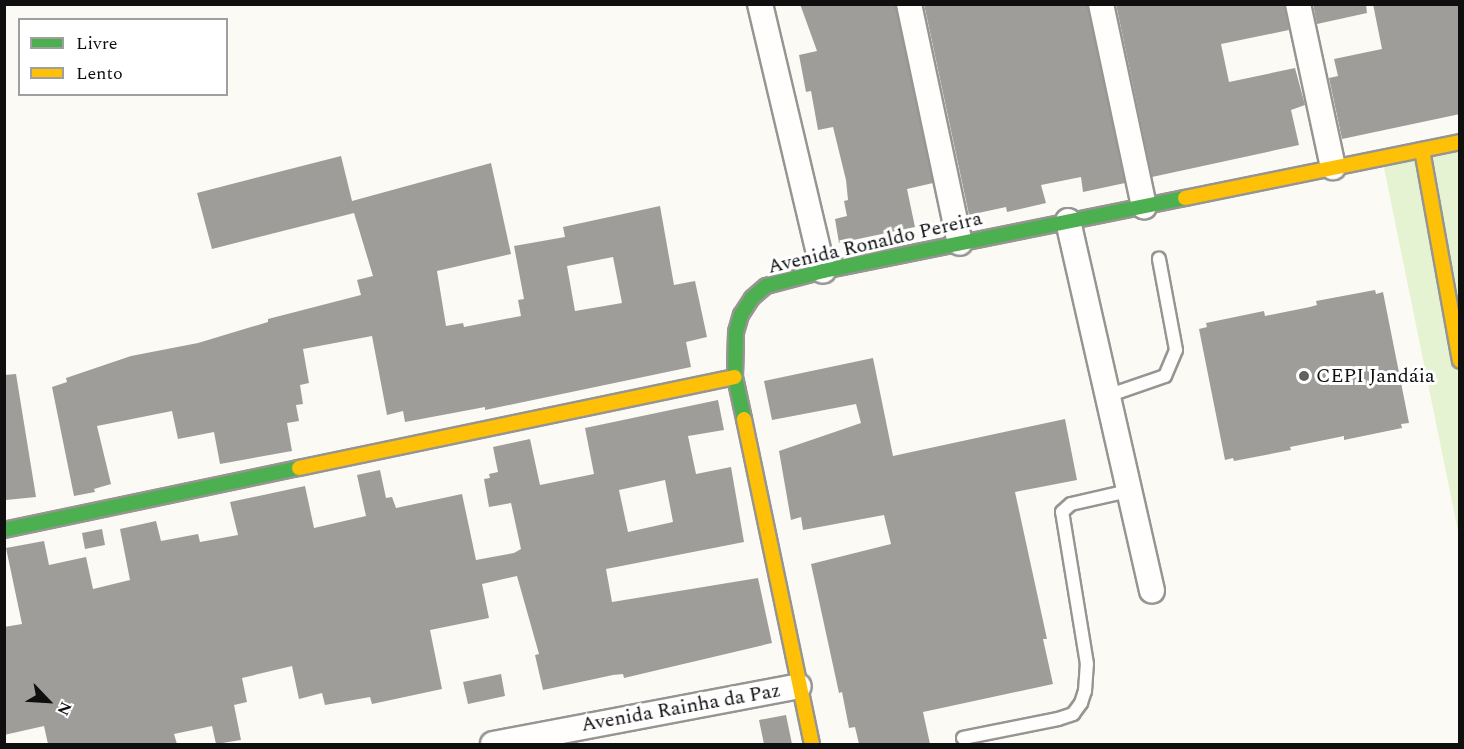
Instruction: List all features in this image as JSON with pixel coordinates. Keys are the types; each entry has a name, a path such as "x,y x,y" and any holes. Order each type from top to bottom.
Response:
{"street":[{"path":"760,4 823,271"},
{"path":"909,4 960,243"},
{"path":"1101,4 1144,206"},
{"path":"1298,4 1333,167"},
{"name":"Avenida Ronaldo Pereira","path":"812,744 735,377 736,332 741,315 752,298 766,286 823,271 1460,142"},
{"path":"1422,150 1460,361"},
{"path":"1068,221 1152,591"},
{"path":"4,530 735,377"},
{"name":"Avenida Rainha da Paz","path":"493,744 580,735 800,686"}],"lane":[{"path":"1107,396 1165,376 1176,350 1159,259"},
{"path":"963,738 1073,714 1085,691 1087,664 1062,512 1071,504 1128,491"}],"green space":[{"path":"1459,143 1459,536 1382,158"}],"building":[{"path":"800,4 895,4 933,183 907,189 915,227 839,243 835,219 847,216 844,201 848,200 846,180 833,127 818,130 811,91 806,92 799,55 817,51"},
{"path":"924,4 1087,4 1125,183 1083,192 1081,177 1041,185 1046,203 1007,212 1006,207 969,215"},
{"path":"1116,4 1284,4 1289,30 1221,44 1229,82 1295,68 1305,105 1291,110 1299,145 1152,177"},
{"path":"1313,4 1366,4 1367,13 1317,24"},
{"path":"1373,4 1460,4 1460,114 1342,139 1329,78 1338,76 1334,59 1382,49"},
{"path":"341,156 352,201 491,163 511,254 437,271 446,326 463,323 464,327 521,316 518,300 524,299 514,246 565,237 563,227 660,206 674,285 695,281 707,337 686,342 691,367 485,410 485,407 405,422 403,411 387,415 372,336 303,349 309,383 300,385 303,404 296,405 299,421 287,423 292,451 220,464 214,432 178,439 172,411 97,426 111,484 94,489 95,492 74,496 52,387 67,382 66,378 131,356 198,343 268,322 268,319 361,295 357,280 373,276 354,213 212,249 197,193","holes":["613,257 622,303 575,311 567,266"]},
{"name":"CEPI Jandáia","path":"1375,290 1376,294 1383,292 1409,423 1401,424 1402,428 1344,440 1344,436 1290,447 1291,450 1234,461 1233,458 1225,460 1199,329 1207,327 1206,323 1264,311 1265,316 1317,305 1316,301"},
{"path":"873,358 893,456 1065,419 1077,480 1015,492 1047,639 1043,639 1053,684 923,712 930,744 859,744 855,727 849,728 842,692 839,693 811,564 891,544 884,515 803,530 801,517 791,520 779,451 861,423 856,404 772,420 764,381"},
{"path":"16,374 36,497 6,500 4,375"},
{"path":"718,400 724,430 688,436 696,474 731,467 744,542 606,569 612,602 758,578 772,643 624,678 623,674 613,675 543,690 535,655 539,654 517,576 482,584 489,618 430,630 442,689 372,704 370,697 325,705 322,693 299,699 292,666 242,678 247,702 234,705 241,740 216,744 212,726 174,734 177,744 48,744 44,726 4,735 4,627 22,624 6,548 44,541 49,565 86,557 93,589 130,580 120,529 156,521 161,541 198,534 200,542 238,535 230,502 305,486 314,528 366,516 357,475 380,470 386,498 392,497 396,508 462,494 476,560 514,553 521,549 511,503 489,507 484,479 490,478 489,474 498,472 493,447 530,439 540,485 594,474 585,428","holes":["665,480 673,522 628,532 619,490"]},
{"path":"102,529 105,545 85,549 82,533"},
{"path":"501,674 505,696 468,704 463,682"},
{"path":"786,715 792,744 764,744 759,720"}],"traffic: fast":[{"path":"744,419 735,377 736,332 741,315 752,298 766,286 823,271 1185,198"},
{"path":"4,530 299,468"}],"traffic: slow":[{"path":"1185,198 1460,142"},
{"path":"1422,150 1460,361"},
{"path":"299,468 735,377"},
{"path":"744,419 812,744"}],"place":[{"name":"CEPI Jandáia","path":"1304,376"}]}
